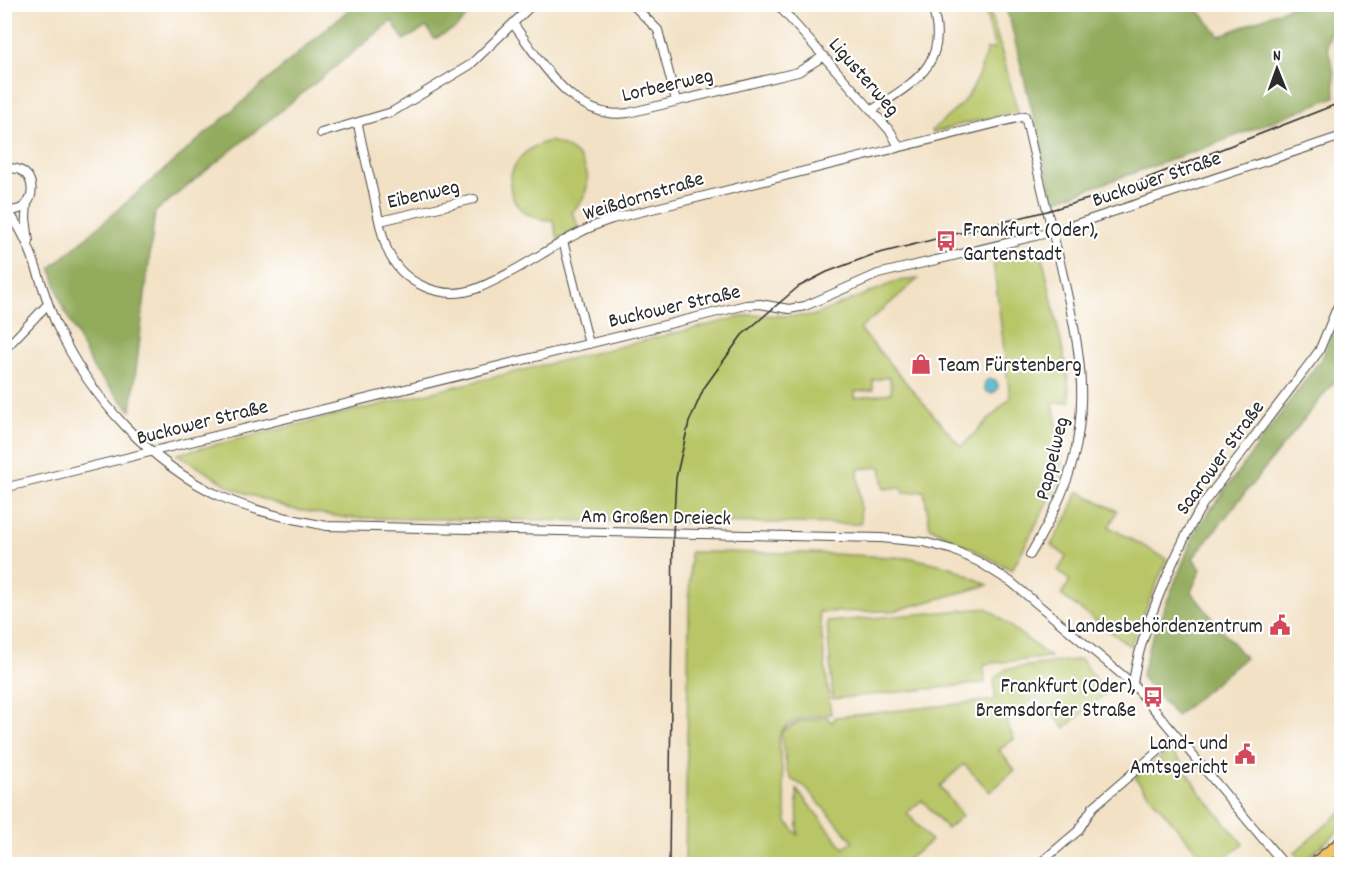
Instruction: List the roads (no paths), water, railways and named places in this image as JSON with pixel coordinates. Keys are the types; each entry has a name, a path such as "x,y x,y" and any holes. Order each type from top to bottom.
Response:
{"main road":[{"path":"1316,864 1341,842"}],"street":[{"path":"321,133 358,124 392,112 470,65 514,25 533,4"},
{"path":"632,4 658,30 676,101"},
{"name":"Ligusterweg","path":"777,4 891,132 899,147"},
{"path":"872,110 913,81 931,63 936,52 938,34 931,4"},
{"name":"Lorbeerweg","path":"514,25 559,83 575,99 596,111 617,114 798,72 824,56"},
{"name":"Weißdornstraße","path":"358,124 387,249 399,268 421,286 446,293 477,289 596,224 1025,116"},
{"name":"Pappelweg","path":"1025,116 1080,360 1081,410 1079,432 1063,493 1055,513 1030,555"},
{"name":"Buckower Straße","path":"4,488 746,305 760,304 789,309 805,306 878,274 1052,232 1341,136"},
{"name":"Am Großen Dreieck","path":"4,169 21,170 30,178 33,190 27,203 26,218 31,252"},
{"name":"Eibenweg","path":"380,221 474,199"},
{"path":"6,209 15,210 27,203"},
{"name":"Am Großen Dreieck","path":"6,209 16,221 31,252 60,333 89,381 124,424 154,452 221,496 272,515 327,526 881,538 924,542 979,562 1011,582 1134,684 1284,864"},
{"path":"563,241 589,344"},
{"name":"Saarower Straße","path":"1134,684 1144,640 1190,525 1203,504 1319,351 1341,296"},
{"path":"4,350 48,304"},
{"path":"1039,864 1078,831 1093,807 1176,736"}],"water":[{"path":"991,379 996,381 998,386 996,391 991,393 986,391 984,386 986,381"}],"tram line":[{"path":"669,864 673,535 676,478 689,422 704,388 742,335 798,287 827,272 872,255 1109,193 1342,102"}],"place":[{"name":"Frankfurt (Oder), Gartenstadt","path":"946,241"},
{"name":"Team Fürstenberg","path":"921,364"},
{"name":"Landesbehördenzentrum","path":"1280,625"},
{"name":"Frankfurt (Oder), Bremsdorfer Straße","path":"1153,697"},
{"name":"Land- und Amtsgericht","path":"1245,754"}]}
